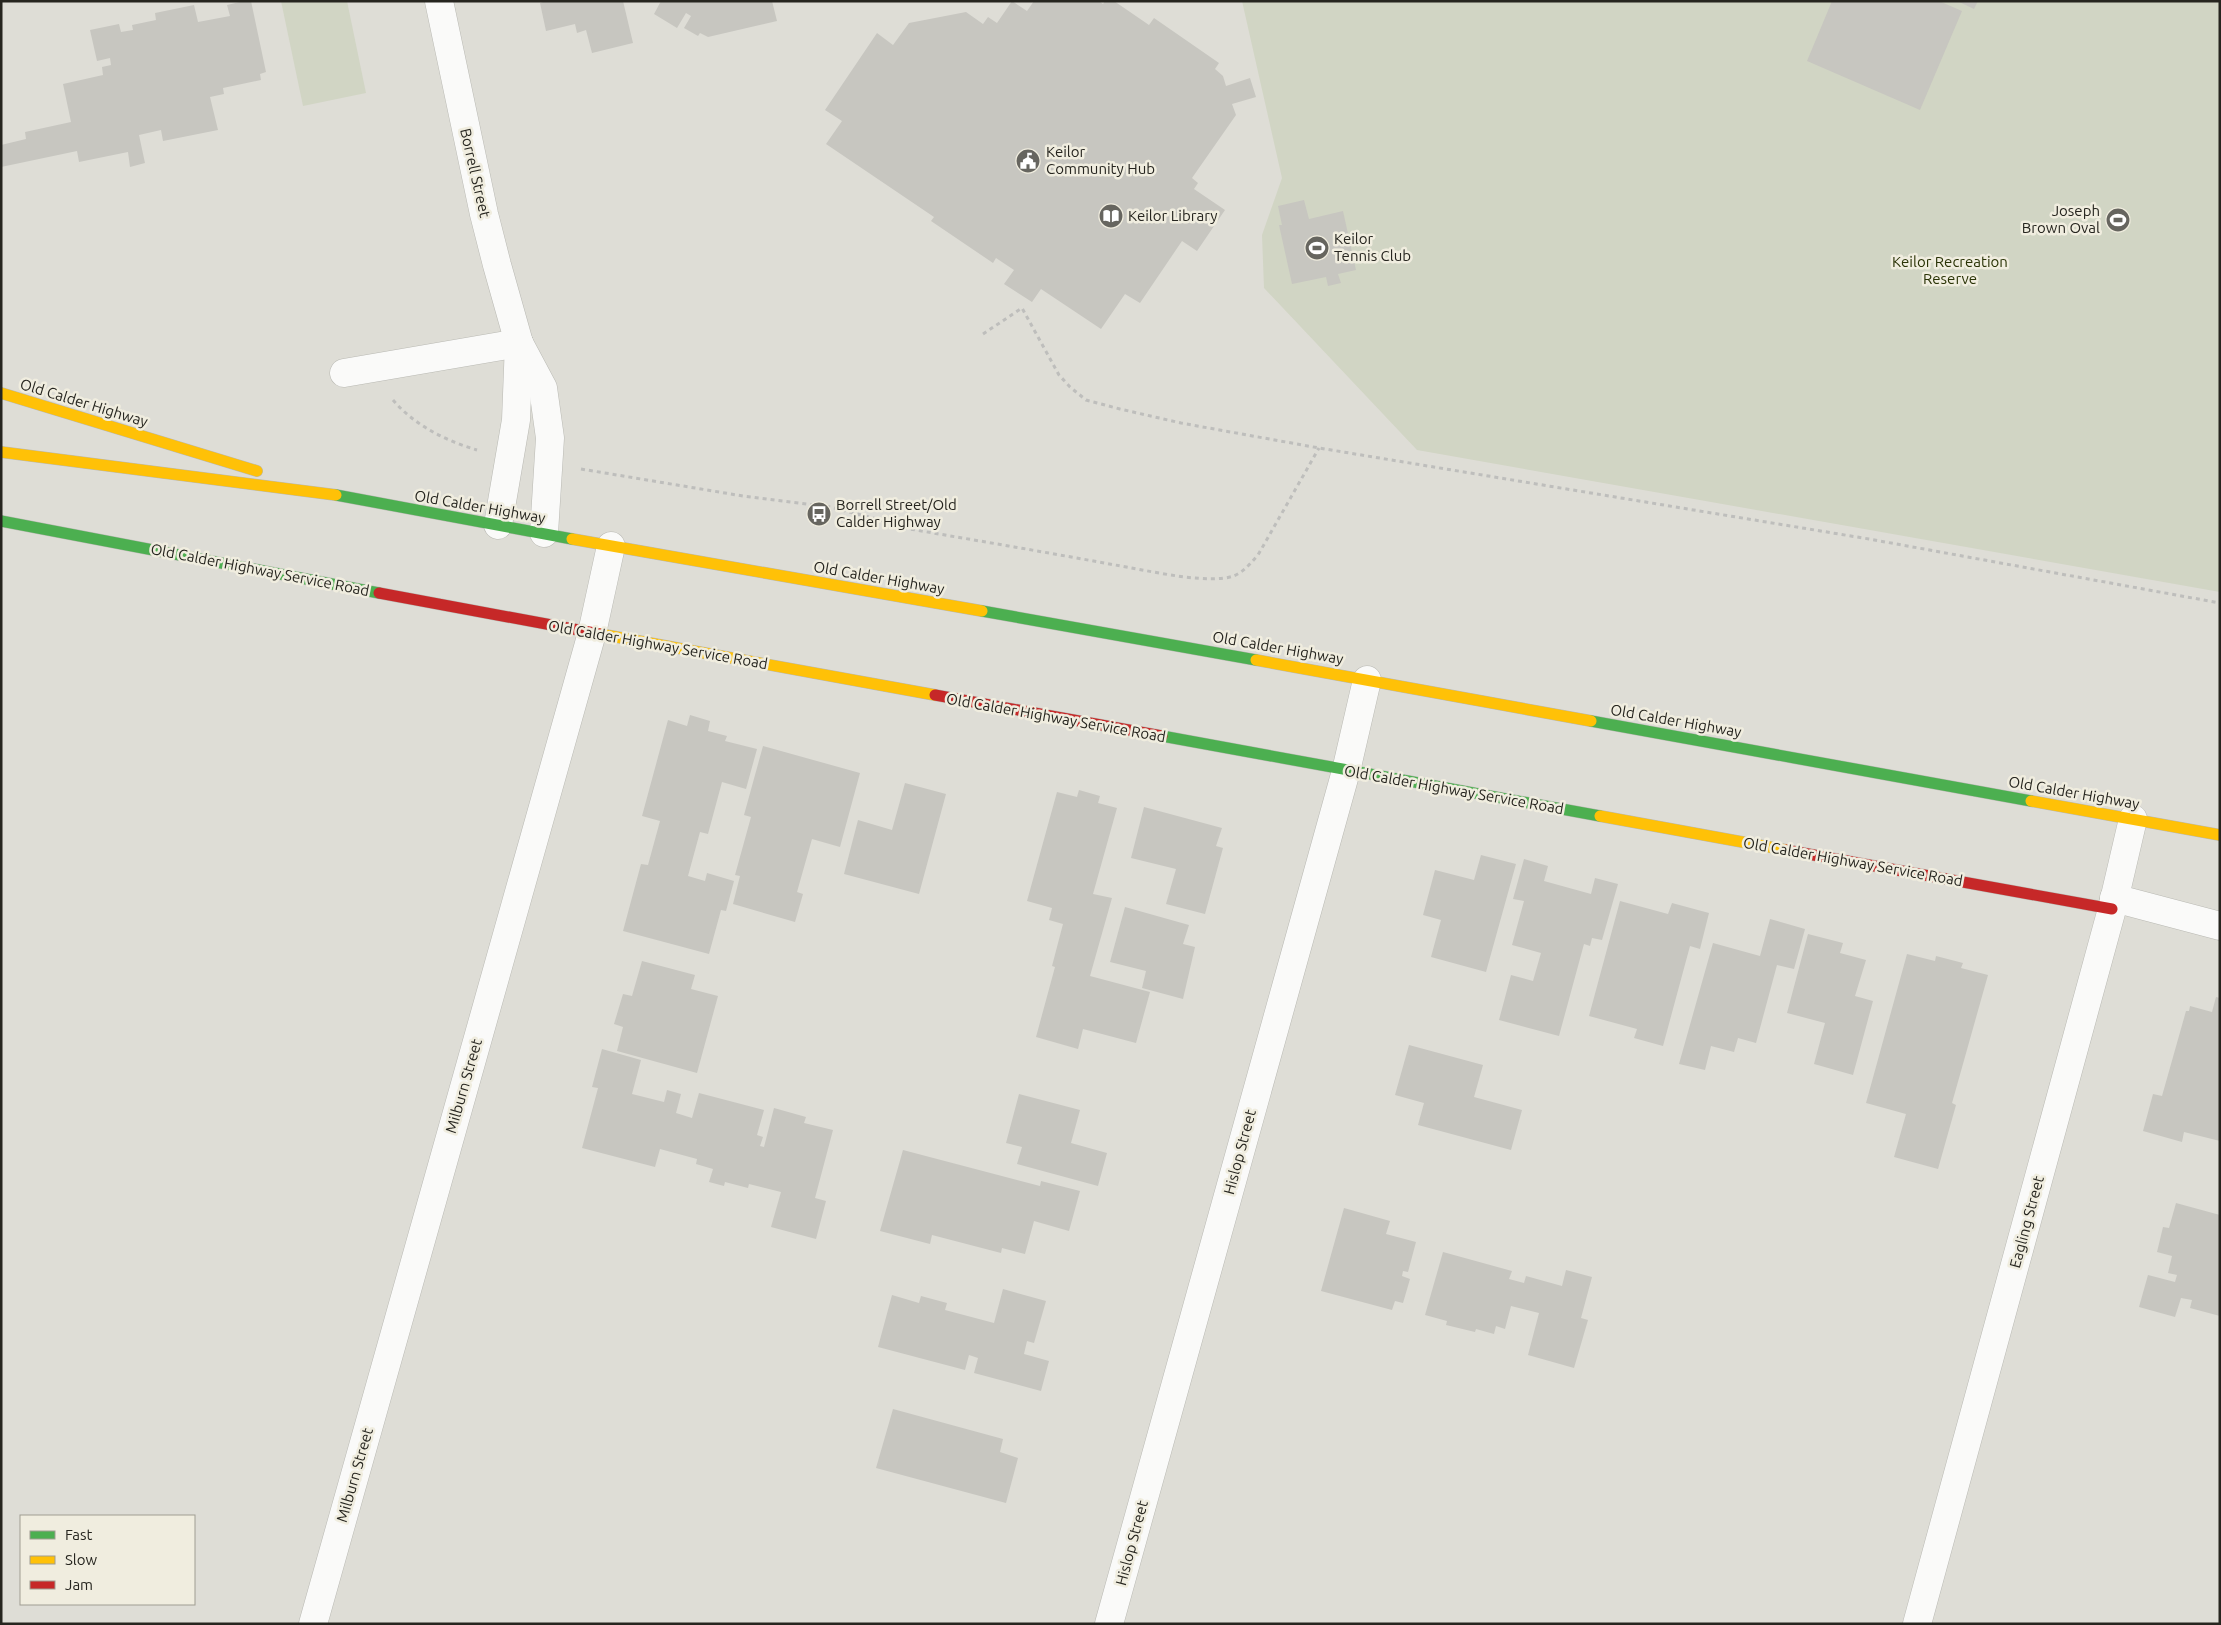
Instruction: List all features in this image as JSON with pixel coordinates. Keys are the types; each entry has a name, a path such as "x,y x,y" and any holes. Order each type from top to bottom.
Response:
{"main road":[{"name":"Old Calder Highway","path":"1,393 330,494"},
{"name":"Old Calder Highway","path":"1,452 330,494 2220,835"},
{"name":"Old Calder Highway Service Road","path":"1,522 592,634 1346,771 2113,904"}],"street":[{"name":"Borrell Street","path":"438,1 484,214 519,343 542,388 549,432 549,463 544,534"},
{"name":"Borrell Street","path":"498,525 516,420 519,343"},
{"path":"344,373 519,343"},
{"name":"Milburn Street","path":"313,1624 592,634 611,546"},
{"name":"Hislop Street","path":"1110,1624 1346,771 1367,680"},
{"name":"Eagling Street","path":"1918,1624 2113,904 2133,819"},
{"name":"Old Calder Highway Service Road","path":"2113,904 2220,926"}],"path":[{"path":"983,334 1022,308 1059,375 1086,400 1143,415 1319,448 1869,539 2220,603"},
{"path":"374,368 385,390 396,404 426,429 467,447 510,457"},
{"path":"549,463 743,496 830,507 877,518 904,528 1128,567 1200,578 1224,578 1236,576 1245,570 1258,555 1319,448"}],"green space":[{"path":"281,1 347,1 366,93 303,106"},
{"name":"Keilor Recreation Reserve","path":"1242,1 2220,1 2220,592 1417,450 1264,288 1262,235 1282,178"}],"building":[{"path":"251,1 266,72 260,74 261,80 223,88 224,94 210,97 218,130 163,141 161,130 139,135 145,163 130,167 128,152 79,162 77,151 1,167 1,145 26,139 25,132 71,122 63,84 103,75 102,67 111,65 110,58 97,61 90,30 119,24 121,32 133,30 132,25 156,20 155,13 194,5 198,22 230,16 227,5"},
{"path":"546,1 623,1 633,43 592,53 586,30 577,33 575,24 546,31 540,3"},
{"path":"661,1 772,1 777,21 708,37 700,33 698,36 684,28 691,16 686,13 677,28 654,14"},
{"name":"Keilor Community Hub","path":"1012,1 1027,11 1034,1 1099,1 1103,4 1105,1 1114,1 1149,25 1154,18 1219,63 1215,69 1223,76 1226,86 1250,78 1256,97 1232,104 1236,115 1192,178 1198,183 1194,189 1225,210 1197,251 1182,241 1140,303 1125,294 1101,329 1041,289 1032,302 1004,284 1014,270 996,258 993,263 931,221 934,217 826,144 842,121 825,110 877,33 893,45 909,23 966,12 983,24 988,17 997,23"},
{"path":"1832,1 1939,1 1962,11 1920,110 1807,61"},
{"path":"1957,1 1978,1 1974,9"},
{"name":"Keilor Tennis Club","path":"1304,200 1309,219 1343,211 1356,270 1338,274 1341,283 1328,286 1326,277 1292,284 1279,225 1282,225 1278,206"},
{"path":"690,715 710,721 708,731 727,736 725,741 757,749 746,789 722,782 708,834 700,832 688,876 705,881 707,873 734,881 726,911 721,910 709,954 623,931 641,864 648,865 660,821 642,816 668,720 687,726"},
{"path":"763,746 860,773 840,847 812,839 797,892 803,894 795,922 733,904 740,876 735,875 751,817 744,815"},
{"path":"905,783 946,794 919,894 844,874 858,820 892,830"},
{"path":"1079,790 1100,796 1098,803 1117,808 1093,894 1112,898 1090,976 1150,992 1136,1043 1083,1029 1078,1049 1036,1037 1055,967 1052,966 1063,924 1049,920 1052,908 1027,901 1057,792 1077,797"},
{"path":"1144,807 1222,828 1216,846 1223,848 1205,914 1166,904 1176,869 1131,858"},
{"path":"1481,855 1516,864 1486,972 1431,957 1441,920 1423,915 1435,870 1474,880"},
{"path":"1524,859 1548,866 1544,881 1591,894 1595,878 1618,884 1602,940 1592,938 1590,946 1584,944 1559,1036 1499,1020 1511,975 1533,981 1541,953 1512,945 1524,901 1513,899"},
{"path":"1620,901 1668,914 1672,903 1709,913 1700,949 1690,946 1663,1046 1634,1038 1637,1029 1589,1016"},
{"path":"1125,907 1189,925 1183,944 1195,947 1183,999 1142,988 1146,971 1110,962"},
{"path":"1770,919 1805,929 1794,969 1777,965 1756,1043 1738,1038 1734,1052 1711,1046 1705,1070 1679,1064 1713,943 1760,956"},
{"path":"1808,934 1843,943 1840,953 1866,960 1855,996 1873,1001 1853,1075 1814,1064 1825,1023 1787,1013"},
{"path":"1907,954 1935,961 1936,956 1963,963 1961,968 1988,975 1952,1103 1956,1105 1938,1169 1894,1157 1906,1114 1866,1103"},
{"path":"642,961 695,975 691,989 718,996 697,1073 617,1051 623,1027 614,1024 623,994 632,996"},
{"path":"2216,997 2220,998 2220,1141 2184,1132 2182,1142 2143,1131 2153,1094 2162,1096 2186,1011 2189,1011 2190,1006 2212,1012"},
{"path":"1409,1045 1483,1065 1474,1097 1522,1110 1511,1150 1418,1125 1424,1103 1395,1095"},
{"path":"602,1049 641,1060 632,1094 664,1102 667,1090 681,1094 676,1113 692,1118 699,1093 764,1110 757,1135 763,1137 760,1146 764,1147 774,1108 806,1117 804,1123 833,1130 815,1198 826,1201 816,1239 771,1227 781,1192 749,1184 748,1188 725,1182 724,1186 709,1182 713,1169 696,1164 697,1159 660,1149 655,1167 582,1148 598,1088 592,1087"},
{"path":"1019,1094 1080,1110 1071,1143 1107,1153 1098,1186 1017,1164 1022,1147 1006,1143"},
{"path":"903,1150 1040,1186 1041,1181 1080,1191 1069,1231 1034,1221 1025,1254 1002,1248 1001,1253 932,1235 930,1244 880,1231"},
{"path":"2176,1203 2220,1215 2220,1316 2190,1308 2192,1300 2181,1298 2175,1317 2139,1307 2148,1275 2175,1282 2177,1275 2168,1273 2172,1256 2157,1252 2163,1227 2169,1228"},
{"path":"1344,1208 1390,1221 1386,1234 1416,1242 1408,1272 1403,1271 1402,1276 1410,1279 1403,1303 1395,1301 1392,1310 1321,1291"},
{"path":"1443,1252 1512,1271 1509,1279 1524,1283 1526,1276 1562,1286 1566,1270 1592,1277 1581,1318 1588,1320 1574,1368 1528,1355 1539,1313 1511,1306 1505,1329 1496,1326 1494,1334 1476,1329 1475,1332 1446,1325 1447,1321 1425,1315"},
{"path":"1003,1289 1046,1301 1034,1343 1027,1341 1024,1354 1049,1361 1041,1391 974,1373 978,1358 969,1355 965,1370 878,1347 892,1295 919,1303 921,1296 947,1303 945,1310 994,1323"},
{"path":"893,1409 1003,1439 1000,1452 1018,1458 1006,1503 876,1468"}],"traffic: fast":[{"path":"336,495 572,539"},
{"path":"1,521 379,593"},
{"path":"982,611 1256,660"},
{"path":"1591,721 2031,801"},
{"path":"1162,736 1600,816"}],"traffic: slow":[{"path":"1,393 257,471"},
{"path":"1,452 336,495"},
{"path":"572,539 982,611"},
{"path":"600,634 935,695"},
{"path":"1256,660 1591,721"},
{"path":"2031,801 2220,835"},
{"path":"1600,816 1786,850"}],"traffic: jam":[{"path":"379,593 600,634"},
{"path":"935,695 1162,736"},
{"path":"1786,850 2112,909"}],"place":[{"name":"Keilor Community Hub","path":"1028,161"},
{"name":"Keilor Library","path":"1111,216"},
{"name":"Joseph Brown Oval","path":"2118,220"},
{"name":"Keilor Tennis Club","path":"1317,248"},
{"name":"Borrell Street/Old Calder Highway","path":"819,514"}]}
